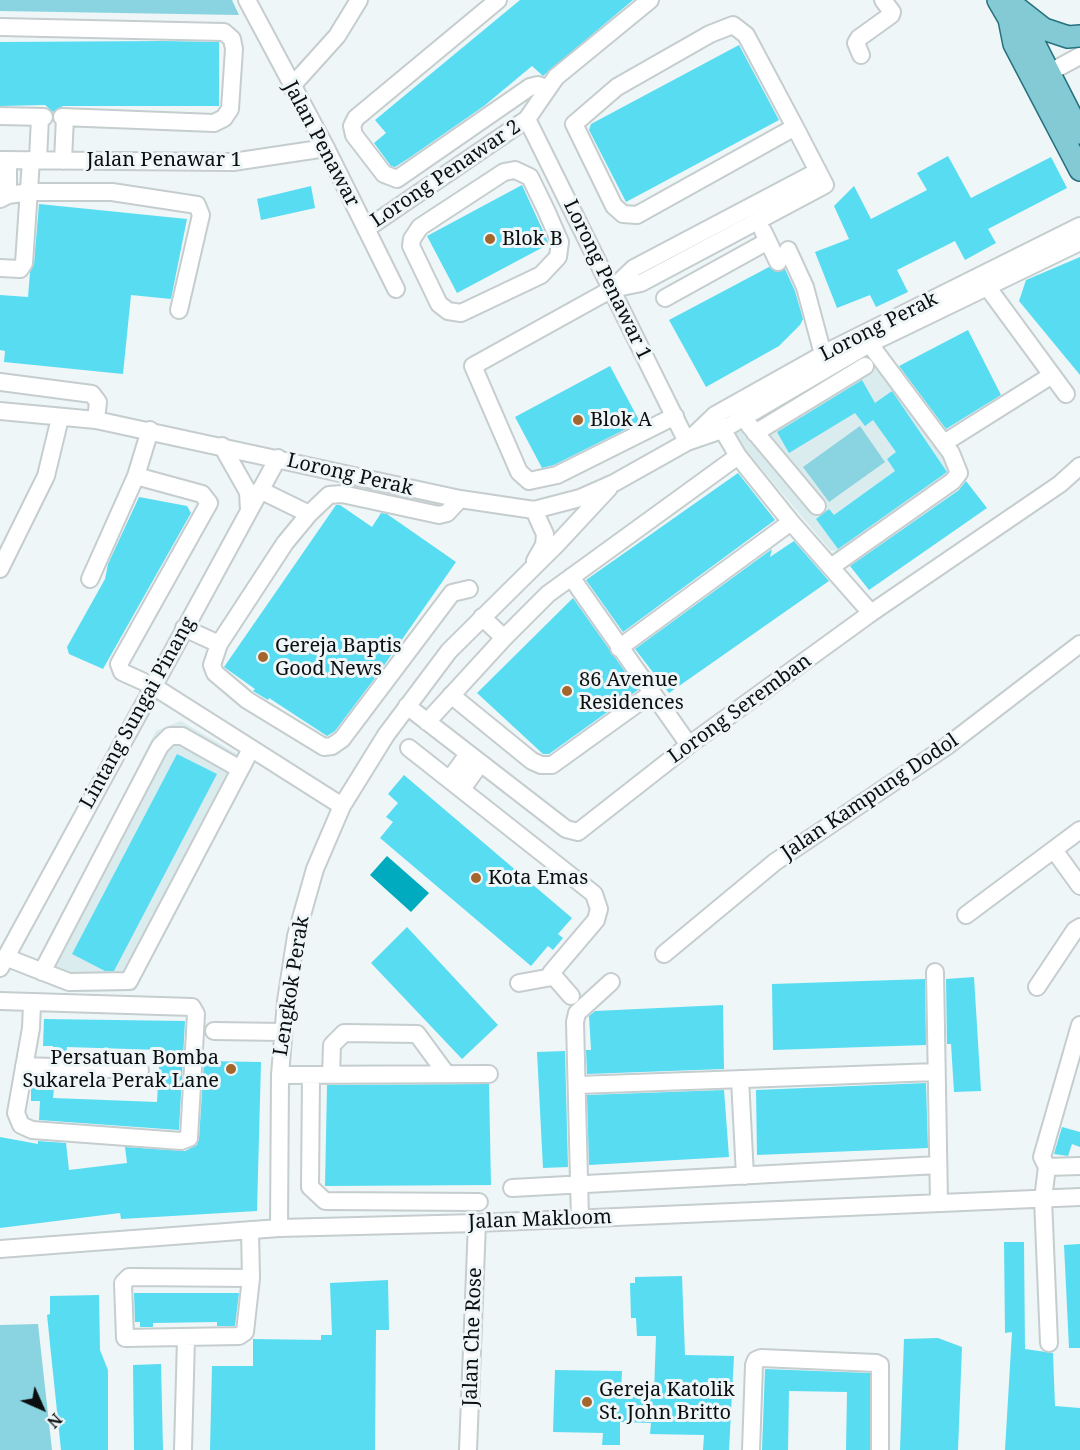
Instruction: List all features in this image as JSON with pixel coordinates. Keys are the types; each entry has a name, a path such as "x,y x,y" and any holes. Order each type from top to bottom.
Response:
{"main road":[{"path":"998,0 1030,35 1041,77 1080,170"},
{"path":"1008,10 1044,29 1068,37 1080,36"},
{"path":"1041,77 1080,133"}],"street":[{"name":"Jalan Penawar","path":"247,0 291,87 326,148 396,289"},
{"path":"291,87 337,36 359,0"},
{"path":"498,0 356,118 352,126 354,135 384,174 397,179 530,87 538,85 546,88"},
{"path":"527,118 546,88 650,0"},
{"path":"861,55 856,43 859,38 891,15 892,12 883,0"},
{"path":"675,416 557,475 529,481 519,472 473,366 612,290 641,283 754,214 825,185 795,127 746,35 733,25 710,34 617,87 574,124 614,206 623,214 637,215 795,127"},
{"path":"0,27 224,33 232,39 234,48 230,109 224,118 214,123 64,117 63,161"},
{"path":"1041,77 1080,56"},
{"path":"0,116 42,117 34,160 23,266 15,270 0,268"},
{"name":"Lorong Penawar 1","path":"527,118 687,442"},
{"name":"Lorong Penawar 2","path":"366,229 527,118"},
{"name":"Jalan Penawar 1","path":"4,160 233,162 326,148"},
{"path":"4,160 4,197 30,192 112,192 197,204 201,215 179,310"},
{"path":"515,171 530,177 546,210 560,242 558,257 550,269 461,313 448,311 439,304 411,246 420,227 504,172 515,171"},
{"path":"546,210 567,201"},
{"path":"754,214 768,241 783,256 805,287 821,347"},
{"name":"Lorong Perak","path":"0,411 96,420 150,430 460,500 534,510 580,498 614,483 866,339 982,281 1080,226"},
{"path":"665,298 768,241"},
{"name":"Lorong Perak","path":"982,281 1080,242"},
{"path":"982,281 1065,394"},
{"path":"831,567 952,482 959,473 958,465 944,443 866,339"},
{"name":"Lorong Perak","path":"718,422 744,417 866,339"},
{"path":"755,433 865,366"},
{"path":"944,443 1052,375"},
{"path":"0,382 92,394 98,402 96,420"},
{"path":"744,417 817,506"},
{"path":"0,569 46,476 60,418"},
{"path":"718,422 738,456 791,522 872,613"},
{"path":"90,579 136,476 150,430"},
{"path":"222,446 245,484 249,511"},
{"path":"427,722 548,594 738,456"},
{"name":"Lintang Sungai Pinang","path":"2,963 278,458"},
{"name":"Lorong Seremban","path":"407,706 566,830 578,832 689,745 872,613 1060,484 1080,466"},
{"path":"136,476 202,494 209,503 119,664 122,672 153,686 342,806"},
{"name":"Lengkok Perak","path":"279,1228 280,1075 283,1032 296,936 315,869 342,806 407,706 449,651 531,567 557,544 614,483"},
{"path":"260,490 309,514"},
{"path":"460,500 447,513 439,515 334,493 309,514 272,562 219,644 212,665 215,673 247,700 324,747 332,746 342,739 452,593 469,590"},
{"name":"Lengkok Perak","path":"531,567 544,545 545,534 534,510"},
{"path":"620,648 791,522"},
{"path":"571,577 689,745"},
{"path":"482,616 504,638"},
{"path":"184,628 219,644"},
{"name":"Jalan Kampung Dodol","path":"664,954 775,862 947,747 1080,644"},
{"path":"451,695 541,765 552,765 652,693"},
{"path":"42,972 159,746 170,736 182,736 240,769"},
{"path":"409,748 594,894 598,901 597,920 554,966 552,977"},
{"path":"2,963 78,983 125,983 132,978 251,749"},
{"path":"456,784 474,759"},
{"path":"966,915 1080,830"},
{"path":"1054,850 1080,886"},
{"path":"1037,987 1075,930 1080,927"},
{"path":"935,972 939,1203"},
{"path":"519,983 552,977"},
{"path":"552,977 571,996"},
{"path":"580,1219 578,1085 574,1022 577,1013 611,982"},
{"path":"0,1001 32,1004 192,1006 196,1014 191,1134 186,1140 26,1128 17,1120 16,1113 32,1004"},
{"path":"1049,1343 1043,1199 1047,1167 1042,1156 1080,1025"},
{"path":"214,1030 283,1032"},
{"path":"331,1075 332,1045 344,1033 417,1034 445,1072"},
{"path":"24,1066 140,1070"},
{"path":"280,1075 445,1072 489,1074"},
{"path":"578,1085 936,1072"},
{"path":"311,1076 310,1186 325,1201 479,1202"},
{"path":"740,1079 745,1176"},
{"path":"512,1188 938,1165"},
{"path":"1047,1167 1080,1166"},
{"name":"Jalan Makloom","path":"0,1249 279,1228 477,1223 1080,1197"},
{"name":"Jalan Che Rose","path":"468,1450 477,1223"},
{"path":"250,1230 251,1278 245,1332 239,1336 125,1338 123,1283 125,1279 251,1278"},
{"path":"183,1450 186,1338"},
{"path":"751,1450 754,1365 756,1360 761,1358 880,1365 880,1450"}],"shaded area":[{"path":"0,0 232,0 239,15 0,11"},
{"path":"866,356 892,384 951,467 949,475 841,553 830,550 732,434"},
{"path":"860,426 885,462 829,502 803,467"},
{"path":"181,721 254,764 135,991 71,992 31,978 156,731"},
{"path":"387,856 429,893 411,912 370,875"},
{"path":"38,1324 52,1450 0,1450 0,1325"}],"building":[{"path":"520,0 633,0 543,76 532,66 484,106 409,158 395,167 391,166 374,143 386,133 375,120"},
{"path":"0,42 219,42 219,106 63,106 53,112 45,105 0,106"},
{"path":"739,45 779,120 626,202 589,130 591,124"},
{"path":"948,156 971,198 1051,157 1067,188 988,229 996,243 965,260 955,241 897,270 908,292 876,307 870,295 837,308 815,252 849,239 834,206 854,186 871,219 927,190 917,173"},
{"name":"Blok B","path":"522,185 549,244 457,293 427,236"},
{"path":"311,186 315,208 261,220 257,199"},
{"path":"39,204 187,219 171,299 131,295 123,374 4,362 5,351 0,350 0,295 28,297 30,272 34,264"},
{"path":"1080,257 1080,375 1019,301 1026,280"},
{"path":"769,267 777,272 785,269 795,291 803,319 800,325 779,346 706,387 669,320"},
{"path":"968,330 1001,395 946,429 899,366"},
{"name":"Blok A","path":"610,366 640,422 554,465 542,468 515,417"},
{"path":"862,380 875,403 892,391 947,472 838,549 816,519 829,509 834,515 895,471 887,459 896,452 873,420 865,426 855,413 789,453 777,432"},
{"path":"738,473 775,520 623,632 586,580"},
{"path":"966,481 987,508 869,590 850,566 959,490"},
{"path":"139,497 187,506 191,513 103,669 69,654 67,647 105,579 108,564"},
{"path":"336,505 340,505 372,527 381,513 387,514 456,562 378,674 335,731 327,736 269,698 268,700 253,691 255,689 224,667"},
{"path":"794,541 829,581 669,693 635,649 772,549 770,557"},
{"name":"86 Avenue Residences","path":"573,598 638,690 549,754 543,754 477,693"},
{"path":"177,754 217,774 114,971 105,971 72,954"},
{"name":"Kota Emas","path":"404,775 572,918 558,934 563,938 553,950 548,946 531,966 380,838 393,822 386,817 398,803 388,794"},
{"path":"407,927 498,1025 462,1059 371,963"},
{"path":"974,977 981,1091 954,1092 951,1044 947,1044 946,979"},
{"path":"925,979 926,1045 773,1050 772,984"},
{"path":"723,1005 724,1069 587,1074 586,1050 591,1050 589,1016 595,1011"},
{"path":"44,1019 185,1021 179,1130 39,1120 40,1101 31,1101 31,1087 54,1088 53,1098 157,1102 160,1050 67,1047 66,1054 52,1053 53,1046 43,1046"},
{"path":"565,1051 568,1167 543,1168 537,1052"},
{"path":"204,1061 261,1062 257,1211 121,1219 120,1213 0,1228 0,1137 38,1144 38,1141 66,1143 69,1170 127,1163 125,1147 185,1151 197,1145 199,1139"},
{"path":"926,1083 928,1148 757,1155 756,1090"},
{"path":"489,1084 491,1185 325,1186 327,1085"},
{"path":"724,1090 729,1157 589,1165 587,1095"},
{"path":"1062,1127 1080,1132 1080,1147 1072,1144 1068,1156 1054,1154"},
{"path":"1004,1242 1024,1242 1025,1349 1053,1353 1055,1406 1080,1408 1080,1450 1005,1450 1012,1332 1005,1333"},
{"path":"1080,1244 1080,1348 1069,1348 1064,1245"},
{"path":"682,1276 685,1355 734,1356 729,1450 703,1450 704,1435 650,1434 651,1423 620,1422 620,1445 602,1445 603,1433 553,1432 555,1370 622,1371 621,1391 654,1393 656,1336 637,1336 636,1318 631,1318 630,1283 635,1283 635,1277"},
{"path":"388,1280 389,1330 376,1330 375,1450 210,1450 212,1366 253,1366 253,1339 321,1340 321,1335 332,1335 330,1283"},
{"path":"134,1293 239,1293 235,1326 217,1326 217,1322 153,1323 153,1327 140,1327 140,1322 135,1322"},
{"path":"99,1295 100,1350 108,1370 108,1450 61,1450 47,1315 50,1314 50,1296"},
{"path":"938,1338 962,1347 958,1450 900,1450 904,1339"},
{"path":"161,1364 163,1450 134,1450 133,1365"},
{"path":"765,1369 870,1373 870,1450 846,1450 847,1392 789,1391 788,1450 762,1450"}],"place":[{"name":"Blok B","path":"490,239"},
{"name":"Blok A","path":"578,420"},
{"name":"Gereja Baptis Good News","path":"263,657"},
{"name":"86 Avenue Residences","path":"567,691"},
{"name":"Kota Emas","path":"476,878"},
{"name":"Persatuan Bomba Sukarela Perak Lane","path":"231,1069"},
{"name":"Gereja Katolik St. John Britto","path":"587,1402"}]}
